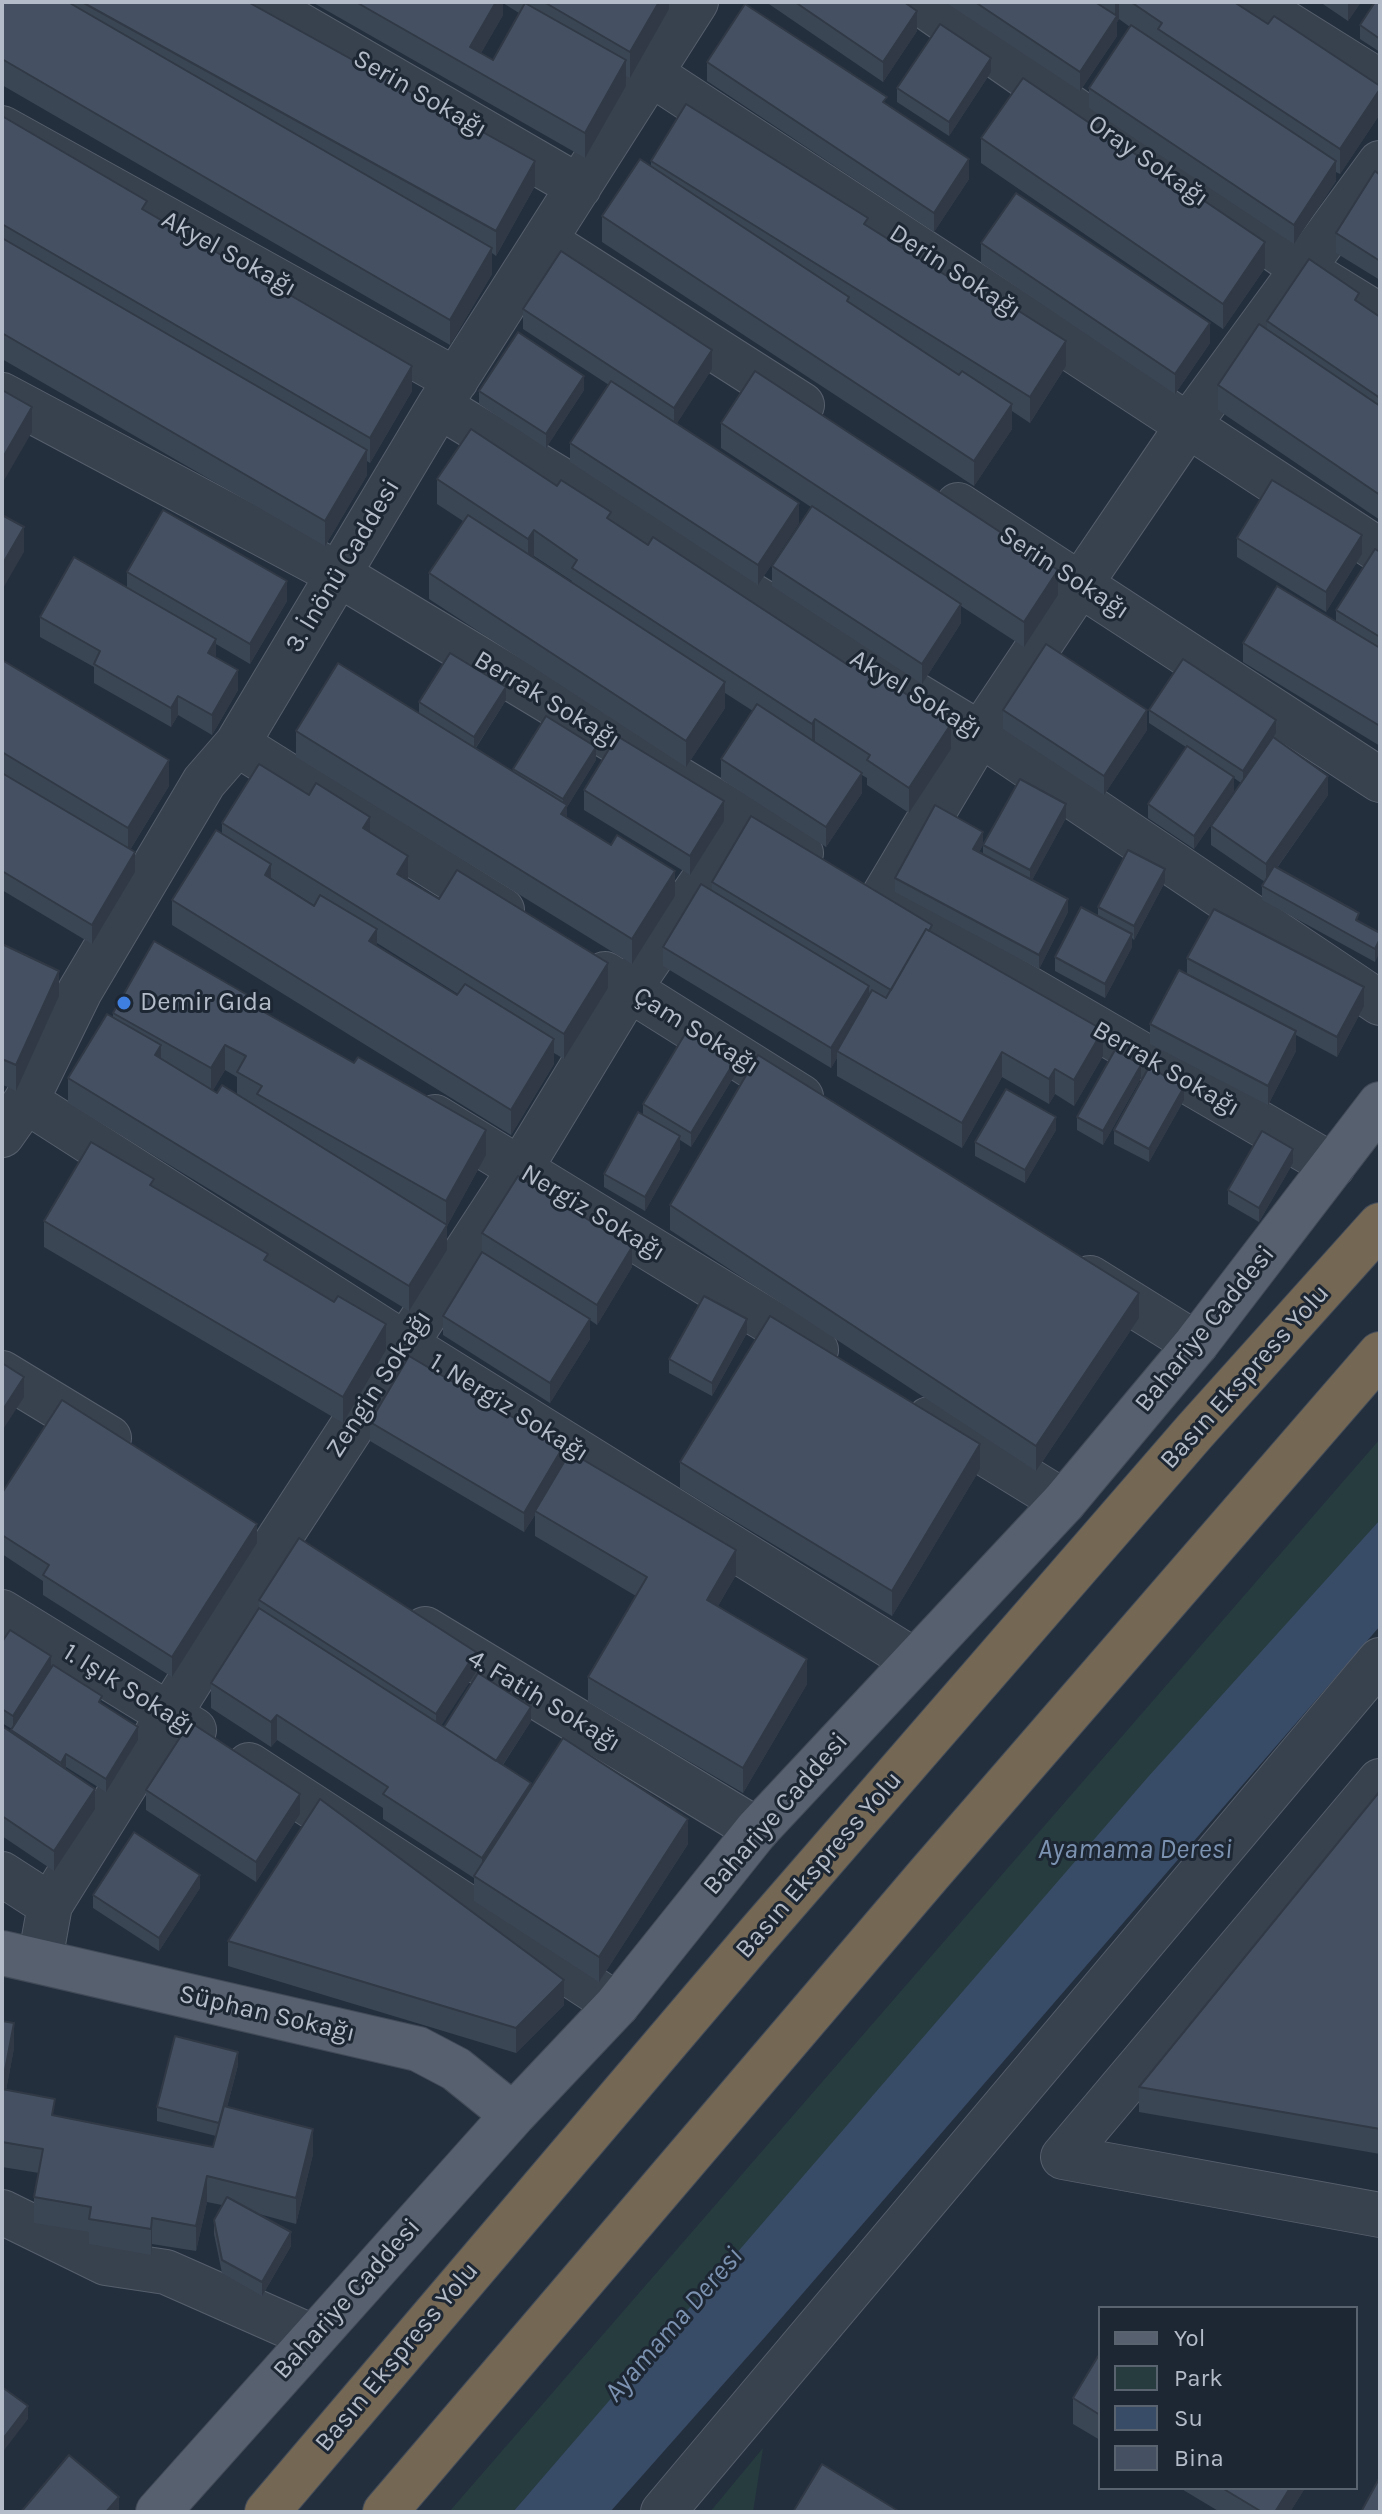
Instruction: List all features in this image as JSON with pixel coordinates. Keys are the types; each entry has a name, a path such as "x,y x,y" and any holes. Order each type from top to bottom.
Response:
{"highway":[{"name":"Basın Ekspress Yolu","path":"267,2512 745,1949 1195,1431 1380,1225"},
{"path":"385,2512 909,1897 1380,1354"}],"main road":[{"name":"Bahariye Caddesi","path":"158,2512 513,2115 617,2005 757,1830 1064,1502 1196,1344 1380,1104"},
{"name":"Süphan Sokağı","path":"21,1957 418,2049 456,2069 513,2115"}],"street":[{"name":"Serin Sokağı","path":"260,2 579,187"},
{"name":"Oray Sokağı","path":"919,2 1302,268 1380,316"},
{"path":"1252,2 1380,82"},
{"name":"3. İnönü Caddesi","path":"14,1118 80,991 134,934 204,782 237,744 448,393 693,3"},
{"name":"Derin Sokağı","path":"650,73 1380,551"},
{"name":"Akyel Sokağı","path":"2,128 448,393 980,734 1380,1003"},
{"path":"880,902 980,734 1081,583 1189,424 1380,163"},
{"path":"544,241 839,429"},
{"name":"Berrak Sokağı","path":"2,395 338,574 880,902 1333,1166"},
{"name":"Serin Sokağı","path":"920,480 1380,780"},
{"path":"237,744 535,930"},
{"path":"164,760 204,782"},
{"name":"Zengin Sokağı","path":"21,1957 169,1714 292,1548 405,1344 520,1169 629,989 745,819"},
{"name":"Çam Sokağı","path":"575,956 832,1116"},
{"path":"41,973 80,991"},
{"name":"Nergiz Sokağı","path":"400,1096 846,1368"},
{"name":"1. Nergiz Sokağı","path":"14,1118 405,1344 913,1660"},
{"path":"1061,1260 1196,1344"},
{"path":"2,1373 147,1460"},
{"path":"901,1402 1064,1502"},
{"path":"239,1516 292,1548"},
{"name":"4. Fatih Sokağı","path":"388,1607 757,1830"},
{"name":"1. Işık Sokağı","path":"2,1612 169,1714 617,2005"},
{"path":"663,2512 1364,1704 1380,1660"},
{"path":"1380,1781 1063,2157 1380,2215"},
{"path":"2,1874 50,1905"},
{"path":"2,2212 106,2263 166,2272 313,2337"}],"green space":[{"path":"1380,1439 1380,1521 513,2512 449,2512"},
{"path":"763,2448 753,2512 710,2512"}],"water":[{"name":"Ayamama Deresi","path":"1380,1520 1380,1626 765,2337 610,2512 513,2512 1148,1777"}],"building":[{"path":"2,2 68,2 492,248 450,320 2,59"},
{"path":"82,2 248,2 535,161 496,231"},
{"path":"356,2 496,2 470,47 493,60 525,3 626,60 585,133"},
{"path":"544,2 659,2 630,52"},
{"path":"795,2 904,2 917,11 883,62"},
{"path":"975,2 1095,2 1117,16 1080,72"},
{"path":"1131,2 1234,2 1268,24 1274,16 1380,86 1380,89 1340,149 1158,29 1162,23"},
{"path":"1375,2 1380,2 1380,39 1360,25"},
{"path":"745,4 887,97 883,102 969,159 934,213 707,62"},
{"path":"940,24 991,58 949,122 897,88"},
{"path":"1131,25 1336,161 1294,225 1089,88"},
{"path":"1023,78 1265,242 1223,304 981,138"},
{"path":"686,104 868,218 864,224 1009,315 1014,308 1066,341 1030,397 651,161"},
{"path":"2,116 147,201 142,209 412,366 370,438 2,224"},
{"path":"640,159 849,297 847,301 959,375 962,371 1012,404 974,461 602,216"},
{"path":"1375,171 1380,175 1380,261 1336,233"},
{"path":"1016,193 1210,323 1175,374 981,243"},
{"path":"2,238 367,450 325,521 2,333"},
{"path":"561,251 712,350 674,408 523,309"},
{"path":"1309,259 1359,293 1355,300 1380,317 1380,398 1267,321"},
{"path":"1259,324 1380,406 1380,495 1218,385"},
{"path":"518,332 584,376 546,434 479,391"},
{"path":"755,371 1058,570 1024,622 721,423"},
{"path":"611,381 799,503 758,565 570,443"},
{"path":"2,390 32,407 2,459"},
{"path":"471,429 557,486 561,480 611,512 607,518 648,545 653,537 851,667 855,660 951,724 909,788 867,760 870,755 815,719 812,724 572,568 577,560 534,530 528,539 437,479"},
{"path":"1272,480 1362,535 1326,592 1237,538"},
{"path":"812,506 961,604 922,664 772,566"},
{"path":"163,510 287,581 250,644 127,572"},
{"path":"2,515 24,527 2,565"},
{"path":"468,515 725,682 686,741 429,573"},
{"path":"1375,549 1380,552 1380,637 1336,610"},
{"path":"74,557 216,639 208,653 238,670 212,715 178,696 171,708 94,664 100,651 40,617"},
{"path":"1277,586 1380,648 1380,726 1243,643"},
{"path":"1046,644 1147,710 1104,776 1003,710"},
{"path":"450,653 506,687 474,737 419,702"},
{"path":"1183,659 1276,720 1243,771 1149,710"},
{"path":"2,660 169,760 128,828 2,752"},
{"path":"338,663 567,805 561,814 611,845 617,835 675,871 632,939 296,731"},
{"path":"757,704 862,773 826,827 721,759"},
{"path":"546,716 596,747 563,799 513,769"},
{"path":"617,736 724,801 690,856 584,790"},
{"path":"1273,737 1328,776 1266,864 1211,826"},
{"path":"1187,746 1234,777 1194,836 1148,804"},
{"path":"259,764 309,795 316,783 370,817 363,828 408,856 397,874 439,899 457,870 608,963 564,1034 222,823"},
{"path":"2,773 135,852 92,925 2,871"},
{"path":"1020,779 1066,804 1030,870 983,845"},
{"path":"935,805 983,832 973,849 1068,899 1039,955 895,878"},
{"path":"751,816 932,925 929,931 926,929 891,990 712,882"},
{"path":"216,830 271,864 265,875 314,906 320,895 377,929 369,941 457,995 465,984 554,1039 511,1110 172,900"},
{"path":"1128,850 1165,869 1134,926 1098,907"},
{"path":"1274,866 1359,913 1356,920 1380,933 1375,949 1262,886"},
{"path":"701,884 869,986 831,1048 663,947"},
{"path":"1081,907 1132,934 1105,984 1055,957"},
{"path":"1214,909 1364,987 1337,1037 1187,958"},
{"path":"926,929 1103,1030 1074,1080 1055,1069 1049,1079 1002,1052 962,1123 837,1051 872,990 886,998"},
{"path":"154,941 251,997 248,1003 354,1063 358,1057 486,1130 446,1201 257,1094 262,1086 237,1072 246,1056 225,1045 211,1068 113,1013"},
{"path":"2,944 59,971 16,1065 2,1059"},
{"path":"1179,970 1296,1031 1268,1086 1150,1024"},
{"path":"107,1014 161,1045 155,1055 217,1093 222,1085 447,1225 409,1286 68,1078"},
{"path":"688,1029 736,1059 691,1133 643,1104"},
{"path":"1115,1050 1141,1065 1103,1131 1077,1117"},
{"path":"758,1055 1139,1293 1036,1446 670,1205"},
{"path":"1149,1067 1184,1087 1149,1149 1114,1130"},
{"path":"1006,1089 1056,1117 1025,1170 975,1142"},
{"path":"638,1112 680,1136 645,1197 604,1174"},
{"path":"1262,1131 1293,1149 1259,1208 1228,1190"},
{"path":"91,1142 154,1179 150,1185 268,1254 264,1260 334,1302 338,1296 386,1324 343,1397 44,1221"},
{"path":"518,1176 632,1247 597,1305 482,1233"},
{"path":"482,1252 590,1319 550,1383 443,1316"},
{"path":"704,1296 747,1319 712,1383 669,1359"},
{"path":"770,1316 980,1444 892,1591 680,1462"},
{"path":"409,1356 563,1447 524,1513 370,1422"},
{"path":"2,1363 24,1377 2,1411"},
{"path":"62,1400 257,1524 172,1657 43,1575 49,1565 2,1535 2,1493"},
{"path":"570,1452 736,1550 707,1600 807,1659 743,1768 588,1677 647,1577 535,1511"},
{"path":"299,1538 476,1652 436,1714 259,1600"},
{"path":"259,1608 531,1783 482,1858 383,1794 388,1787 277,1715 271,1722 211,1683"},
{"path":"10,1630 51,1656 13,1716 2,1709 2,1642"},
{"path":"53,1665 102,1696 99,1702 138,1727 106,1779 66,1754 61,1763 11,1730"},
{"path":"478,1673 531,1707 496,1761 444,1727"},
{"path":"190,1722 300,1794 256,1862 146,1790"},
{"path":"2,1726 95,1789 54,1851 2,1816"},
{"path":"563,1738 688,1819 599,1957 474,1876"},
{"path":"1380,1791 1380,2129 1139,2087"},
{"path":"320,1799 564,1980 516,2028 228,1941"},
{"path":"134,1832 200,1875 159,1938 93,1895"},
{"path":"2,2021 14,2023 2,2086"},
{"path":"175,2036 238,2052 219,2123 157,2107"},
{"path":"2,2089 55,2099 52,2115 213,2147 224,2106 313,2129 296,2198 207,2176 196,2226 152,2218 151,2229 89,2219 91,2207 34,2197 43,2149 2,2142"},
{"path":"227,2197 291,2232 262,2282 222,2260 214,2220"},
{"path":"1098,2356 1098,2414 1073,2398"},
{"path":"2,2387 28,2406 2,2440"},
{"path":"69,2455 119,2497 106,2512 21,2512"},
{"path":"822,2464 900,2512 793,2512"},
{"path":"1380,2477 1380,2512 1361,2512"},
{"path":"1225,2490 1289,2490 1275,2512 1262,2512"}],"place":[{"name":"Demir Gıda","path":"124,1003"}]}
